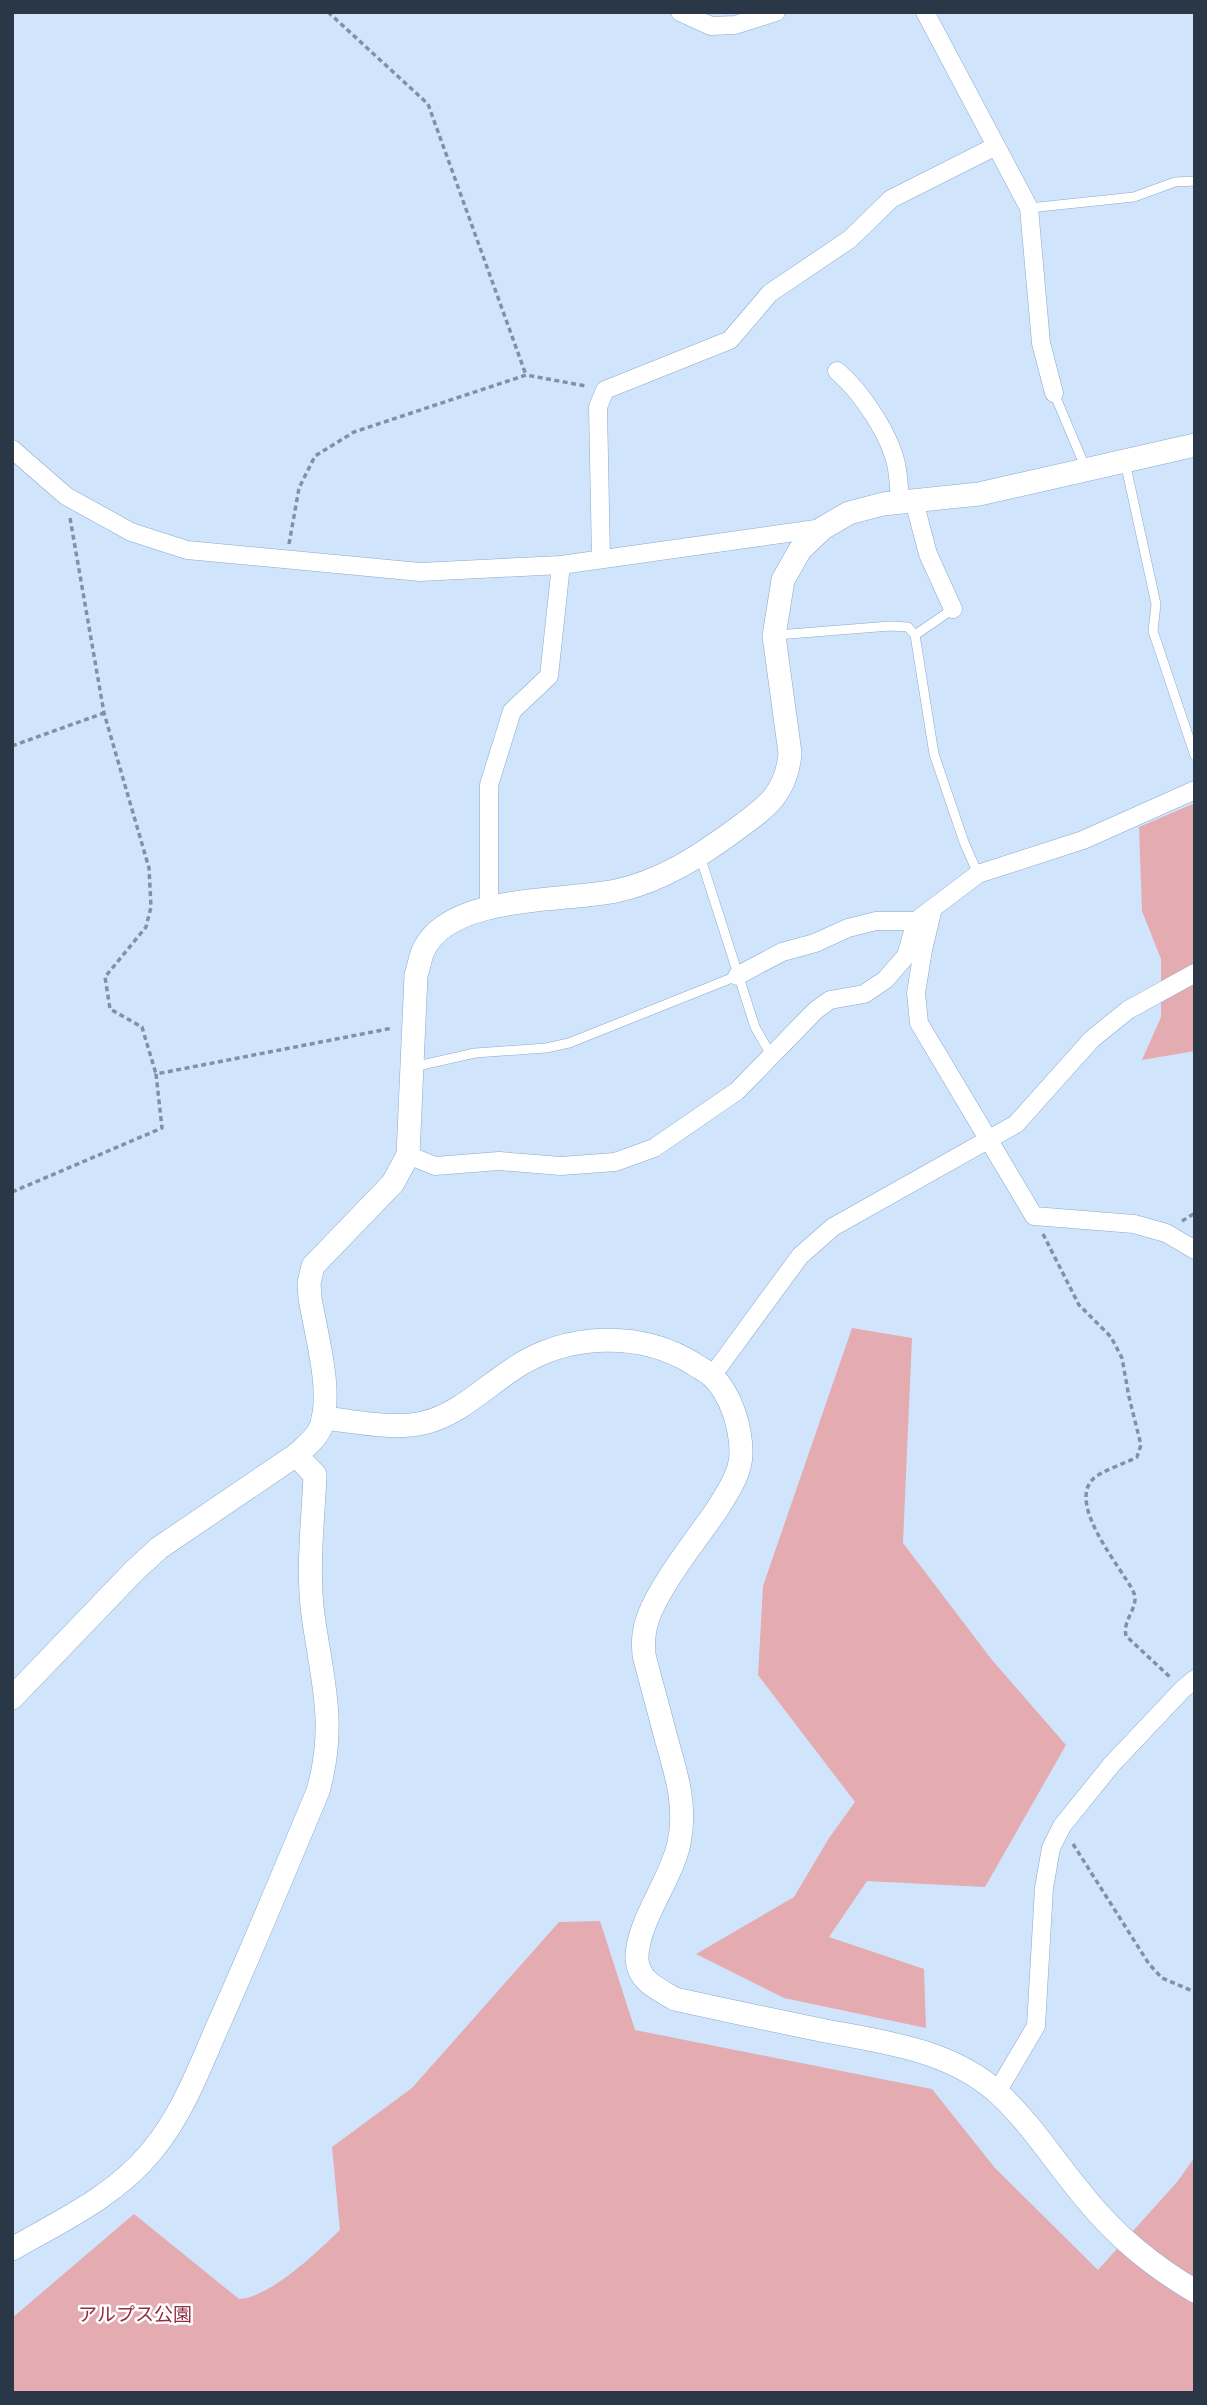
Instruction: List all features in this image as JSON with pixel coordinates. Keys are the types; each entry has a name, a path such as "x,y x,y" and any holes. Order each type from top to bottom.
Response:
{"street":[{"path":"680,12 711,26 735,25 776,12"},
{"path":"925,12 1029,208 1041,343 1054,393"},
{"path":"601,558 598,407 606,390 730,341 771,293 850,239 891,199 996,146"},
{"path":"836,370 848,380 875,418 891,447 907,501 953,608"},
{"path":"12,1698 159,1548 296,1455 311,1443 320,1429 326,1393 310,1298 309,1283 313,1266 393,1183 408,1155 416,975 424,949 438,932 463,915 489,907 616,891 668,873 700,856 763,810 780,790 789,772 774,636 783,580 800,550 823,528 849,513 883,504 979,494 1195,445"},
{"path":"12,449 66,496 131,532 187,550 420,572 561,565 823,528"},
{"path":"489,907 489,785 512,711 549,676 561,565"},
{"path":"408,1155 435,1166 499,1161 561,1166 615,1162 654,1148 737,1091 823,1005 830,1000 864,994 885,980 906,956 916,921 978,874 1083,841 1195,790"},
{"path":"933,908 916,993 919,1023 1034,1216 1134,1224 1166,1233 1195,1250"},
{"path":"737,976 782,952 815,943 848,928 876,921 916,921"},
{"path":"712,1376 800,1256 833,1227 1016,1124 1092,1039 1128,1010 1195,973"},
{"path":"323,1418 401,1425 422,1423 462,1406 531,1358 559,1348 611,1339 642,1343 688,1360 712,1376 731,1403 739,1433 741,1456 734,1480 648,1616 643,1636 644,1655 680,1790 683,1816 679,1845 641,1937 638,1959 641,1976 675,1999 924,2051 969,2072 997,2092 1023,2118 1087,2201 1121,2237 1170,2276 1195,2291"},
{"path":"12,2249 107,2192 150,2153 167,2131 184,2103 318,1791 326,1763 329,1730 327,1698 313,1614 311,1558 315,1475 296,1455"},
{"path":"997,2092 1036,2026 1044,1888 1051,1848 1062,1826 1112,1764 1189,1684"}],"lane":[{"path":"1029,208 1134,197 1175,182 1195,181"},
{"path":"1054,393 1087,471"},
{"path":"1125,462 1156,604 1153,631 1195,756"},
{"path":"915,635 953,608"},
{"path":"774,636 890,626 908,627 915,635 934,754 964,842 978,874"},
{"path":"700,856 755,1027 771,1055"},
{"path":"411,1067 475,1053 546,1048 569,1042 737,976"}],"path":[{"path":"328,12 428,104 526,375"},
{"path":"286,559 299,488 315,456 354,432 526,375 606,390"},
{"path":"12,1192 162,1128 156,1074 142,1027 110,1009 105,977 146,927 151,907 149,868 104,713 66,496"},
{"path":"12,746 104,713"},
{"path":"156,1074 413,1024"},
{"path":"1034,1216 1079,1305 1111,1337 1122,1358 1141,1445 1137,1457 1093,1479 1087,1490 1087,1508 1106,1550 1134,1592 1135,1603 1124,1627 1126,1636 1189,1684"},
{"path":"1062,1826 1149,1964 1162,1978 1195,1992"}],"green space":[{"path":"1195,803 1195,1051 1142,1060 1161,1017 1161,959 1142,911 1139,827"},
{"path":"852,1328 912,1338 903,1543 992,1660 1066,1745 985,1887 867,1881 829,1937 924,1969 926,2028 784,1998 696,1954 794,1897 829,1838 855,1802 758,1675 763,1586"},
{"name":"アルプス公園","path":"600,1921 635,2030 932,2089 995,2168 1098,2270 1177,2182 1195,2157 1195,2393 12,2393 12,2318 134,2214 239,2299 265,2290 293,2272 340,2230 332,2147 412,2088 559,1922"}]}
